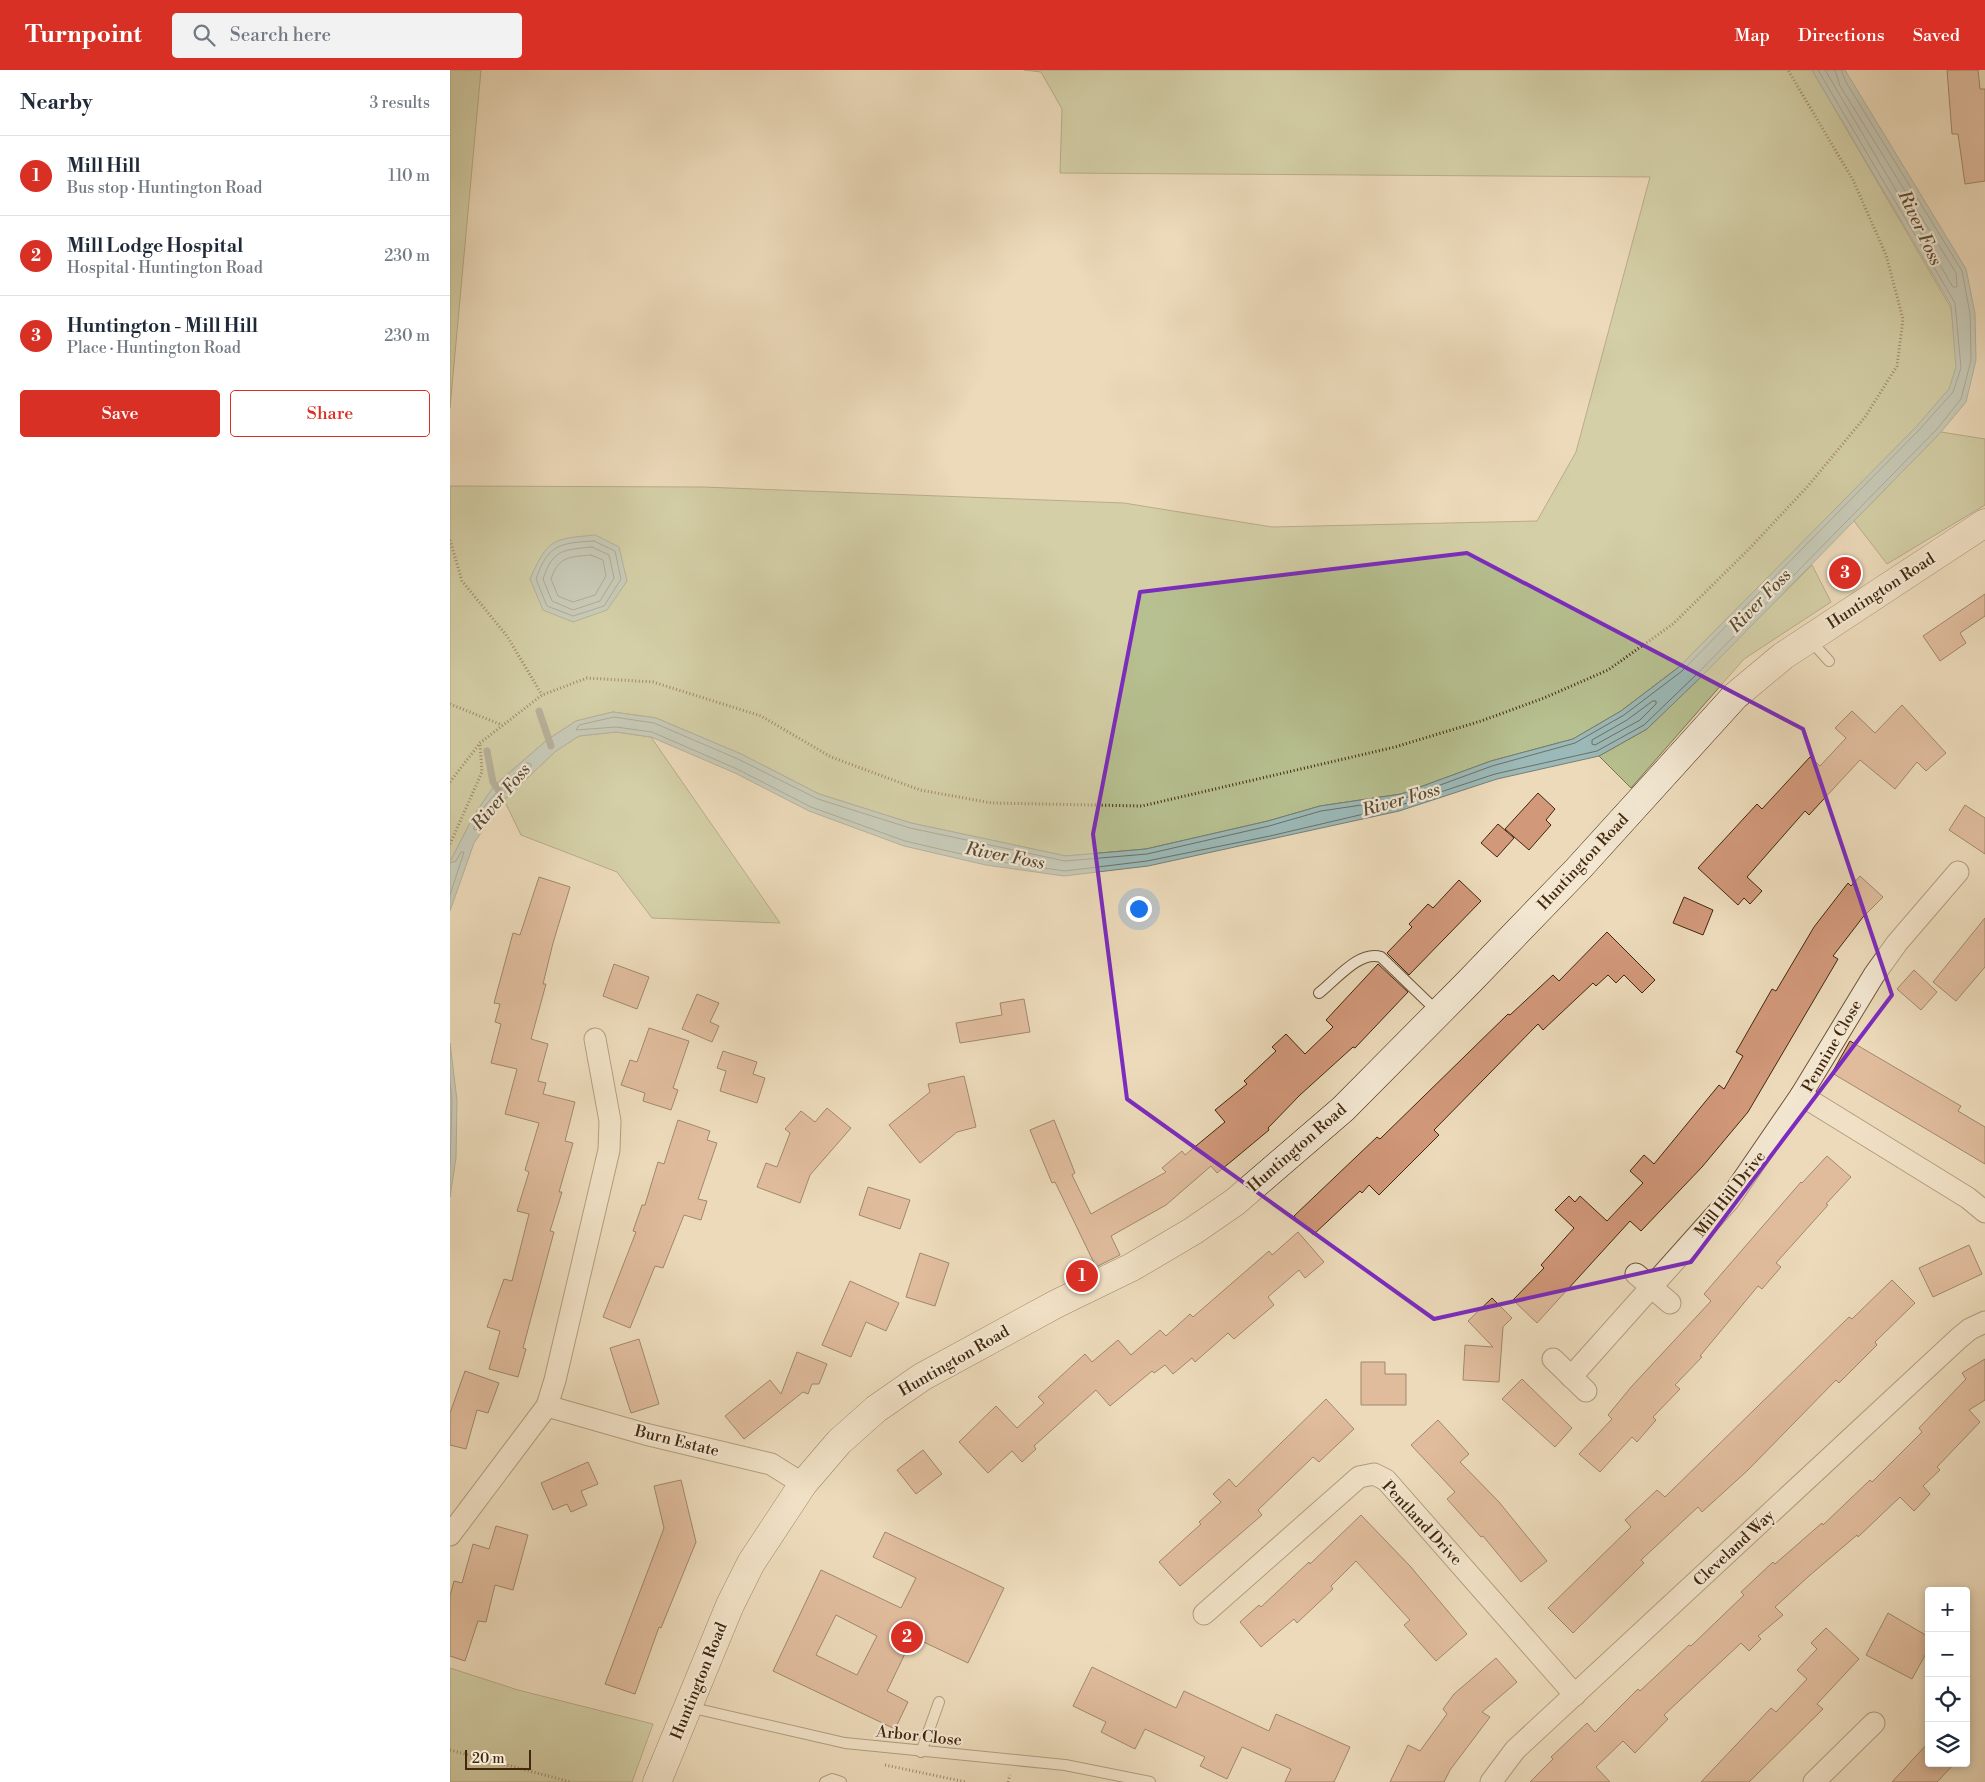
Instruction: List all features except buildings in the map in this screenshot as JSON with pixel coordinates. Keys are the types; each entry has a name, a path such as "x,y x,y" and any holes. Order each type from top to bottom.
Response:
{"street":[{"name":"Huntington Road","path":"658,1782 730,1605 751,1563 803,1484 840,1442 876,1409 922,1377 1056,1304 1132,1267 1194,1231 1235,1202 1343,1109 1578,869 1735,696 1783,656 1985,524"},
{"name":"Pennine Close","path":"1958,872 1897,943 1874,975 1801,1095 1968,1198 1985,1212"},
{"path":"450,1535 547,1406 555,1380 609,1150 610,1121 595,1039"},
{"name":"Mill Hill Drive","path":"1553,1359 1578,1384 1644,1280 1730,1200 1801,1095"},
{"path":"1644,1280 1670,1302"},
{"name":"Cleveland Way","path":"1491,1782 1515,1750 1959,1338 1970,1329 1985,1322"},
{"name":"Burn Estate","path":"547,1406 645,1434 771,1464 803,1484"},
{"name":"Pentland Drive","path":"1204,1614 1359,1477 1374,1474 1386,1480 1575,1695"},
{"path":"1814,1782 1874,1723"}],"lane":[{"path":"1809,639 1828,661"},
{"path":"1320,993 1363,957 1376,956 1381,957 1438,1012"},
{"path":"921,1752 939,1702"},
{"name":"Arbor Close","path":"688,1706 845,1743 1065,1765 1150,1782"},
{"path":"825,1782 832,1779 841,1782"}],"path":[{"path":"450,782 480,743 542,695 587,678 653,682 704,700 761,716 831,757 920,790 992,803 1142,806 1404,744 1481,721 1544,698 1608,670 1673,624 1749,549 1808,486 1865,417 1897,366 1903,320 1886,255 1854,180 1788,70"},
{"path":"450,540 462,581 507,636 542,695"},
{"path":"450,704 503,726"},
{"path":"450,844 482,772 480,743"},
{"path":"450,1750 571,1782"}],"highlighted area":[{"path":"1467,553 1803,729 1892,995 1691,1262 1434,1319 1127,1099 1093,834 1140,592"}],"green space":[{"path":"450,70 481,70 450,408"},
{"path":"1024,70 1812,70 1951,308 1958,363 1949,395 1679,667 1621,711 1573,739 1491,761 1401,794 1320,806 1268,821 1146,849 1066,856 911,823 819,794 741,754 656,718 613,712 576,721 547,740 495,785 474,815 450,862 450,486 702,487 1124,503 1272,527 1537,521 1576,452 1650,177 1060,173 1062,109 1041,72"},
{"path":"1941,432 1985,439 1985,505 1887,564 1854,521"},
{"path":"1812,565 1831,602 1744,659 1631,788 1599,756 1647,729"},
{"path":"616,732 651,737 780,923 652,918 617,872 521,835 504,800 556,751 579,736"},
{"path":"450,1668 518,1690 653,1724 632,1782 450,1782"}],"water":[{"name":"River Foss","path":"1812,70 1845,70 1966,269 1975,313 1976,360 1966,402 1941,432 1701,677 1647,729 1599,756 1497,779 1399,811 1148,866 1064,876 986,865 904,846 809,811 735,773 651,737 616,732 579,736 556,751 504,800 474,843 450,911 450,862 474,815 495,785 547,740 576,721 613,712 656,718 741,754 819,794 911,823 1066,856 1146,849 1268,821 1320,806 1401,794 1491,761 1573,739 1621,711 1679,667 1916,427 1949,389 1956,367 1951,305"},
{"path":"595,535 619,547 627,581 607,610 573,622 543,610 530,579 542,555 547,548 561,540"},
{"path":"450,1043 457,1100 456,1158 450,1197"}],"waterway":[{"path":"539,711 551,746"},
{"name":"River Foss","path":"487,751 493,782 499,791"}],"place":[{"name":"Huntington - Mill Hill","path":"1845,573"},
{"name":"Mill Hill","path":"1082,1276"},
{"name":"Mill Lodge Hospital","path":"907,1637"}]}
